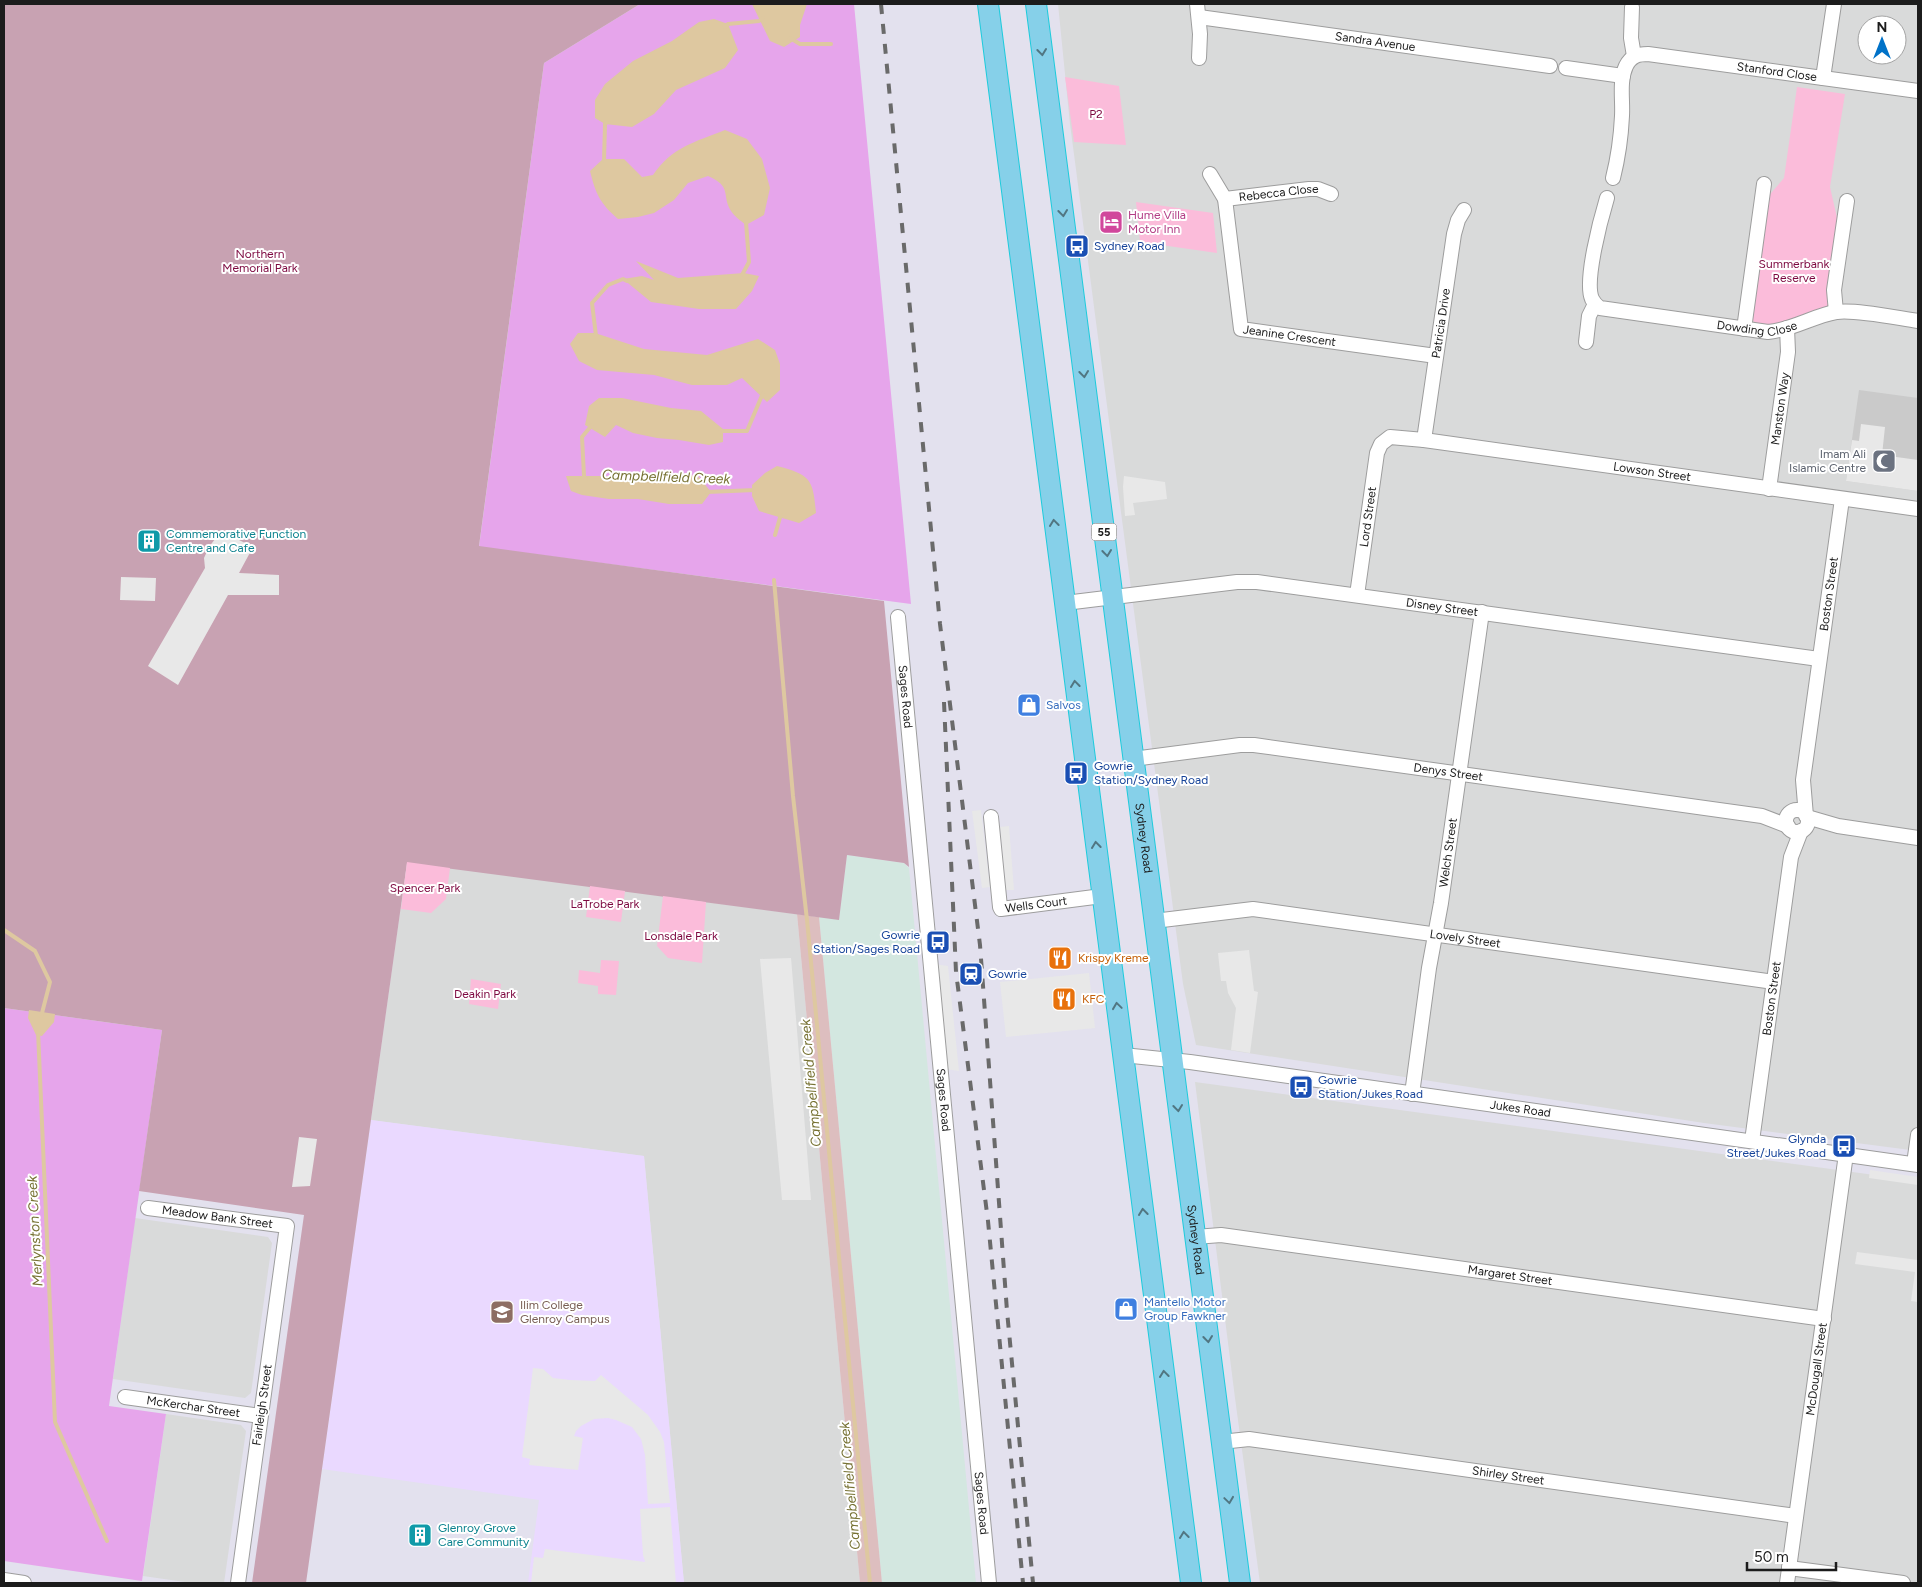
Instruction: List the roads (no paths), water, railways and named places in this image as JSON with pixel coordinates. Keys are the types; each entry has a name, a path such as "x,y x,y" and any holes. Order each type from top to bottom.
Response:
{"highway":[{"path":"988,4 1190,1583"},
{"name":"Sydney Road","path":"1036,4 1240,1583"}],"street":[{"path":"1823,78 1834,4"},
{"path":"1613,178 1620,134 1623,76 1626,65 1634,56 1631,38 1632,7"},
{"name":"Sandra Avenue","path":"1199,58 1198,10 1550,66"},
{"name":"Stanford Close","path":"1634,56 1648,54 1918,92"},
{"path":"1566,68 1623,76"},
{"name":"Jeanine Crescent","path":"1210,174 1225,200 1241,329 1436,356"},
{"path":"1744,329 1764,184"},
{"name":"Rebecca Close","path":"1225,200 1309,189 1318,189 1330,194"},
{"path":"1586,342 1589,316 1595,304 1592,300 1590,288 1596,239 1608,198"},
{"path":"1836,312 1834,290 1847,201"},
{"name":"Patricia Drive","path":"1424,440 1454,234 1458,220 1464,210"},
{"name":"Dowding Close","path":"1595,304 1605,310 1768,332 1787,328 1836,312 1850,312 1918,321"},
{"name":"Manston Way","path":"1769,488 1788,352 1787,328"},
{"name":"Lowson Street","path":"1385,440 1390,437 1424,440 1918,509"},
{"name":"Lord Street","path":"1357,595 1377,453 1385,440"},
{"name":"Boston Street","path":"1752,1141 1792,857 1799,825 1803,780 1842,499"},
{"name":"Disney Street","path":"1065,603 1247,581 1819,659"},
{"name":"Welch Street","path":"1412,1094 1482,612"},
{"name":"Sages Road","path":"898,617 989,1583"},
{"name":"Denys Street","path":"1133,759 1247,745 1762,816 1799,825 1838,826 1918,838"},
{"name":"Boston Street","path":"1792,812 1803,780"},
{"path":"1792,812 1799,810 1799,825"},
{"name":"Denys Street","path":"1762,816 1792,812"},
{"name":"Wells Court","path":"991,817 1001,909 1102,896"},
{"name":"Lovely Street","path":"1154,921 1253,909 1774,982"},
{"name":"Jukes Road","path":"1123,1055 1172,1060 1916,1164"},
{"path":"1916,1164 1918,1135"},
{"name":"McDougall Street","path":"1787,1583 1846,1154"},
{"name":"Meadow Bank Street","path":"148,1208 287,1226"},
{"name":"Fairleigh Street","path":"238,1583 287,1226"},
{"name":"Margaret Street","path":"1195,1237 1221,1235 1824,1319"},
{"name":"McKerchar Street","path":"125,1397 260,1416"},
{"name":"Shirley Street","path":"1221,1442 1249,1439 1796,1516"},
{"path":"1789,1568 1903,1583"},
{"path":"4,1580 24,1583"}],"water":[{"path":"752,4 807,4 800,25 800,37 784,47 770,41"},
{"path":"714,19 728,24 738,50 725,68 676,90 654,114 632,127 605,124 595,118 595,100 605,84 633,61 672,41 699,22"},
{"path":"725,130 747,139 762,159 770,188 764,215 746,225 731,211 721,184 708,176 688,183 674,200 654,213 618,219 607,208 594,186 590,171 603,159 624,159 642,177 653,175 668,158 685,146"},
{"path":"636,261 678,278 744,273 759,276 752,291 736,309 699,309 651,302 623,279 642,276 654,280"},
{"path":"578,333 595,333 644,349 707,355 758,339 775,350 780,364 780,390 767,402 742,378 727,385 692,385 654,375 597,370 579,361 570,344"},
{"path":"599,398 622,398 671,408 701,411 723,429 723,442 709,445 657,438 633,433 616,425 605,437 585,425 589,406"},
{"path":"777,466 797,472 808,480 811,486 816,513 799,523 759,511 752,496 752,485 765,473"},
{"path":"679,474 698,476 711,492 702,504 669,504 638,499 609,499 582,495 571,491 566,476 663,476"},
{"path":"29,1010 55,1014 54,1022 42,1036 36,1035 28,1018"}],"waterway":[{"name":"Campbellfield Creek","path":"725,27 728,24 759,21 763,18"},
{"path":"790,38 800,44 831,44"},
{"name":"Campbellfield Creek","path":"604,161 605,124 607,122"},
{"name":"Campbellfield Creek","path":"742,275 749,262 746,222"},
{"name":"Campbellfield Creek","path":"596,336 592,303 608,285 623,279 627,281"},
{"name":"Campbellfield Creek","path":"720,431 747,431 763,393"},
{"name":"Campbellfield Creek","path":"586,479 584,476 582,437 592,425"},
{"name":"Campbellfield Creek","path":"707,492 755,490"},
{"name":"Campbellfield Creek","path":"775,535 781,514"},
{"name":"Campbellfield Creek","path":"774,580 793,796 807,920 870,1583"},
{"name":"Merlynston Creek","path":"4,930 35,951 50,982 41,1017"},
{"name":"Merlynston Creek","path":"38,1031 55,1422 107,1541"}],"railway":[{"path":"881,4 940,624 980,945 1007,1311 1033,1583"},
{"path":"944,702 956,972 988,1221 1023,1583"}],"place":[{"name":"Hume Villa Motor Inn","path":"1111,222"},
{"name":"Sydney Road","path":"1077,246"},
{"name":"Imam Ali Islamic Centre","path":"1884,461"},
{"name":"Commemorative Function Centre and Cafe","path":"149,541"},
{"name":"Salvos","path":"1029,705"},
{"name":"Gowrie Station/Sydney Road","path":"1076,773"},
{"name":"Gowrie Station/Sages Road","path":"938,942"},
{"name":"Krispy Kreme","path":"1060,958"},
{"name":"Gowrie","path":"971,974"},
{"name":"KFC","path":"1064,999"},
{"name":"Gowrie Station/Jukes Road","path":"1301,1087"},
{"name":"Glynda Street/Jukes Road","path":"1844,1146"},
{"name":"Mantello Motor Group Fawkner","path":"1126,1309"},
{"name":"Ilim College Glenroy Campus","path":"502,1312"},
{"name":"Glenroy Grove Care Community","path":"420,1535"}],"park label":[{"name":"P2","path":"1096,114"},
{"name":"Northern Memorial Park","path":"260,261"},
{"name":"Summerbank Reserve","path":"1794,271"},
{"name":"Spencer Park","path":"425,888"},
{"name":"LaTrobe Park","path":"605,904"},
{"name":"Lonsdale Park","path":"681,936"},
{"name":"Deakin Park","path":"485,994"}]}
